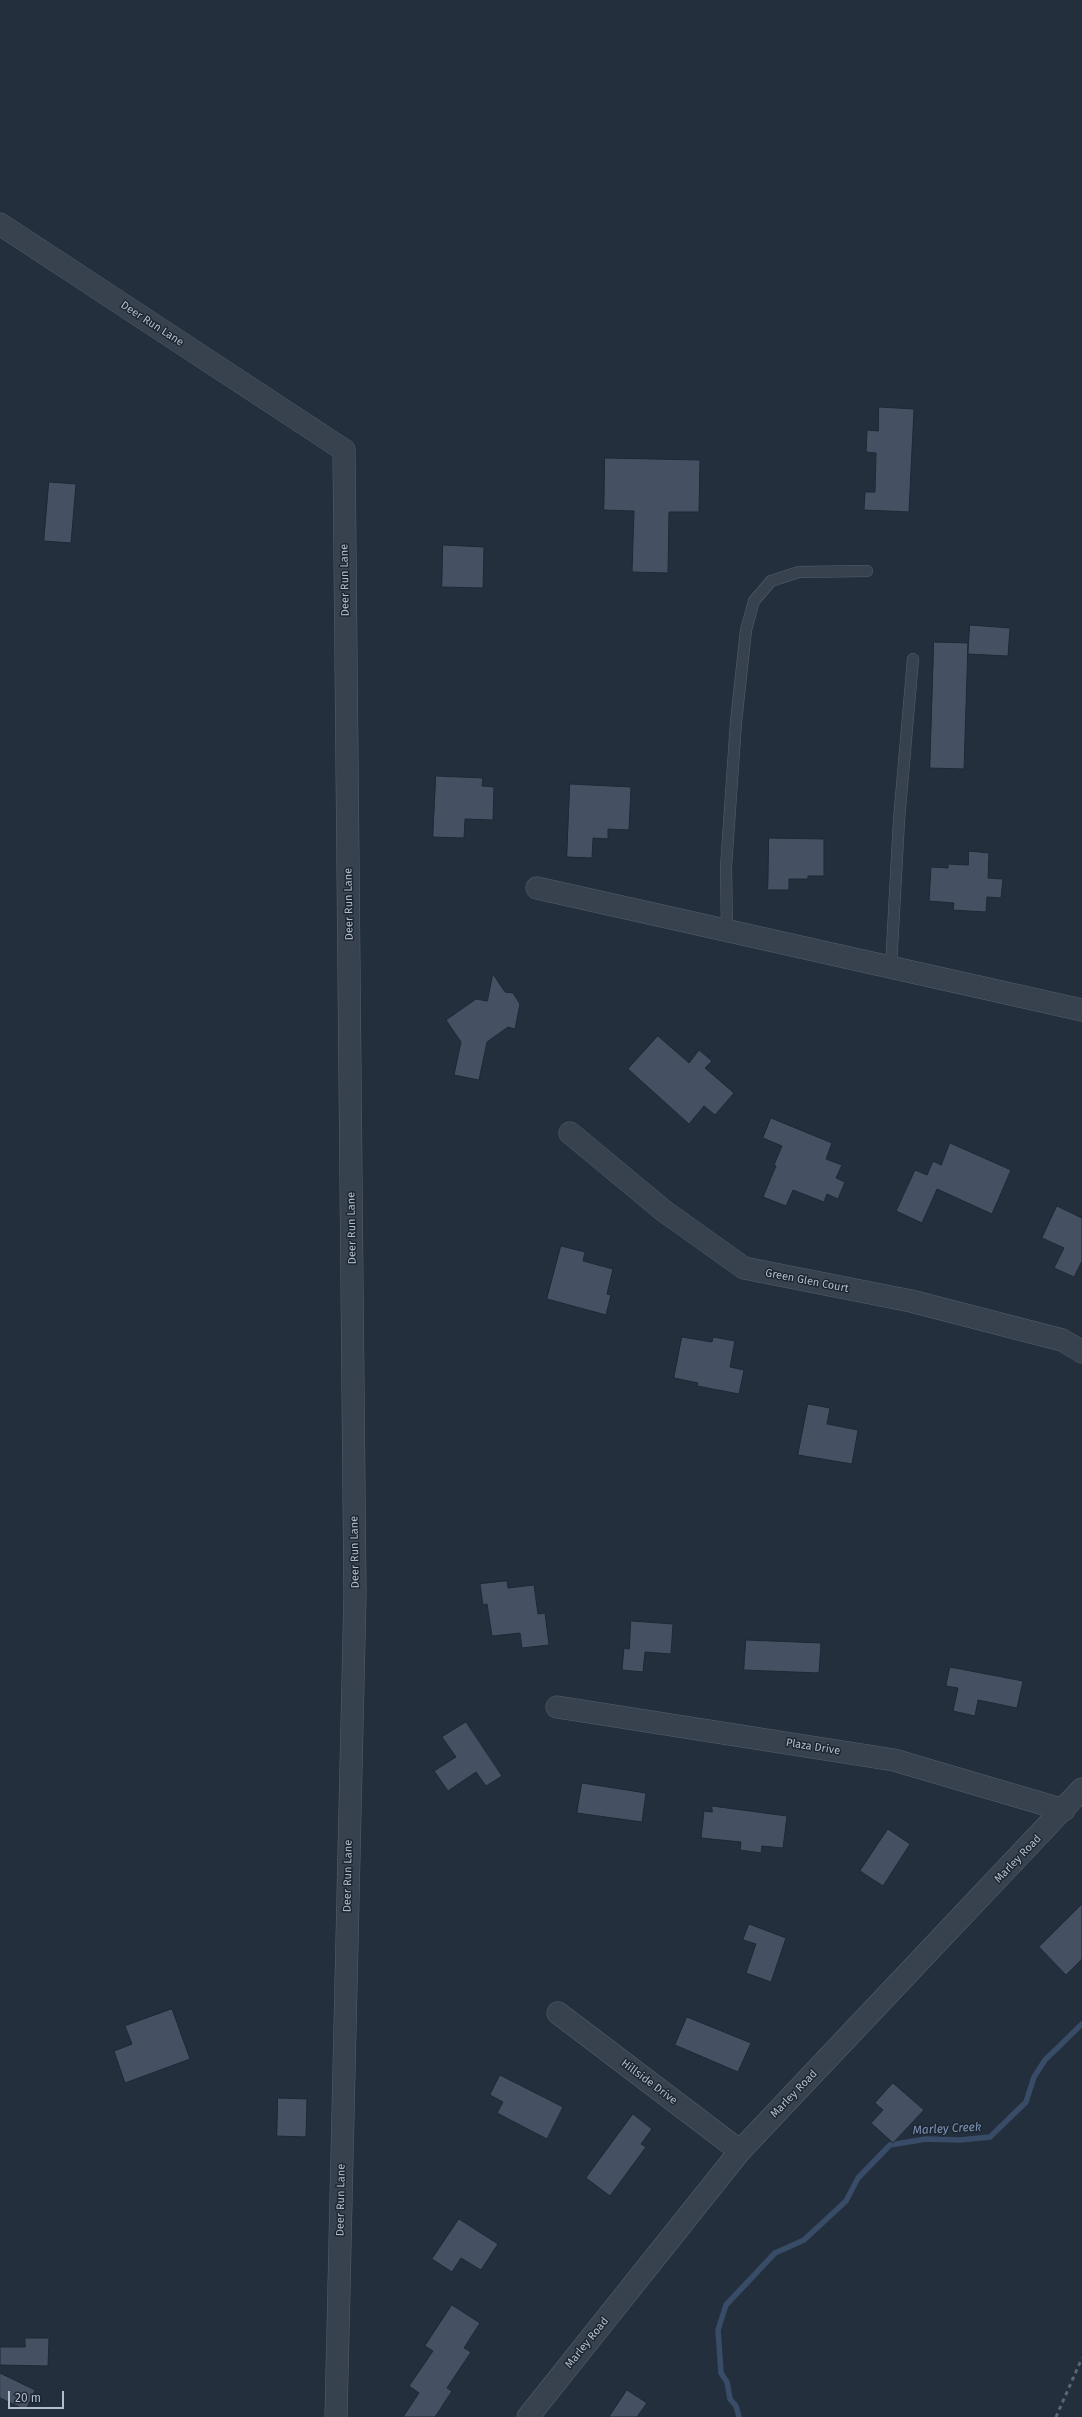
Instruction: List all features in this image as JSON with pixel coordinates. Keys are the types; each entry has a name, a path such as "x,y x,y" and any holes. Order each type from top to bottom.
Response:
{"street":[{"name":"Deer Run Lane","path":"0,224 344,450 355,1595 336,2417"},
{"path":"537,888 1082,1010"},
{"name":"Green Glen Court","path":"570,1133 664,1211 744,1268 911,1301 1062,1340 1082,1352"},
{"name":"Plaza Drive","path":"557,1707 894,1760 1064,1810"},
{"name":"Marley Road","path":"528,2417 740,2151 1064,1810 1082,1789"},
{"name":"Hillside Drive","path":"558,2013 740,2151"}],"lane":[{"path":"727,931 726,867 736,722 746,630 754,601 771,581 799,572 867,571"},
{"path":"891,967 899,820 913,659"}],"building":[{"path":"879,407 914,409 909,512 864,510 865,492 875,492 876,453 866,452 867,430 878,431"},
{"path":"605,458 700,460 699,512 669,512 668,573 632,572 634,511 604,510"},
{"path":"49,482 76,484 71,543 44,541"},
{"path":"443,545 484,547 483,588 442,587"},
{"path":"970,625 1010,628 1008,656 968,654"},
{"path":"934,642 968,643 964,769 930,768"},
{"path":"436,776 483,778 482,786 494,787 493,820 465,819 464,838 433,837"},
{"path":"570,784 631,787 629,830 608,829 608,839 593,838 592,858 567,857"},
{"path":"769,838 824,839 824,876 808,876 808,879 789,879 789,890 768,890"},
{"path":"969,851 989,853 988,878 1003,879 1001,898 987,897 986,912 953,910 954,903 929,901 931,867 948,868 948,864 968,865"},
{"path":"493,974 505,992 513,993 520,1004 515,1029 508,1027 487,1042 479,1080 454,1075 461,1042 446,1020 476,999 487,1001"},
{"path":"658,1036 689,1063 699,1050 712,1061 705,1068 734,1093 715,1115 704,1106 689,1124 628,1069"},
{"path":"771,1118 832,1143 826,1159 842,1165 836,1178 845,1182 838,1199 827,1194 824,1202 793,1190 786,1206 763,1197 776,1166 774,1165 782,1146 763,1138"},
{"path":"950,1143 1011,1170 992,1214 937,1189 922,1223 896,1211 915,1170 927,1175 933,1161 941,1165"},
{"path":"1057,1206 1082,1218 1082,1261 1074,1277 1054,1268 1064,1248 1042,1238"},
{"path":"561,1246 585,1252 583,1261 613,1269 607,1294 611,1295 606,1315 547,1299"},
{"path":"682,1337 712,1342 713,1337 735,1341 730,1367 744,1370 739,1394 697,1386 698,1383 674,1378"},
{"path":"808,1404 830,1408 827,1424 858,1430 852,1464 798,1455"},
{"path":"507,1581 508,1588 534,1585 538,1614 545,1613 549,1645 522,1648 520,1633 492,1636 487,1604 483,1605 480,1584"},
{"path":"631,1621 673,1624 671,1654 645,1652 643,1672 622,1670 624,1648 629,1649"},
{"path":"746,1640 821,1643 819,1673 744,1670"},
{"path":"950,1667 1023,1681 1017,1708 978,1700 975,1716 953,1711 958,1688 946,1686"},
{"path":"466,1722 502,1776 486,1786 476,1772 448,1791 434,1771 456,1757 442,1737"},
{"path":"582,1783 646,1793 642,1822 577,1813"},
{"path":"712,1806 787,1816 783,1848 762,1846 761,1853 740,1850 741,1842 701,1838 704,1811 712,1812"},
{"path":"888,1829 910,1844 883,1886 860,1871"},
{"path":"1082,1904 1082,1959 1066,1975 1039,1947"},
{"path":"749,1924 786,1938 771,1982 746,1973 756,1944 743,1940"},
{"path":"172,2009 190,2059 125,2083 114,2051 132,2044 125,2026"},
{"path":"687,2017 751,2043 738,2072 675,2045"},
{"path":"500,2075 563,2107 547,2139 497,2113 503,2102 490,2095"},
{"path":"893,2083 924,2110 893,2143 871,2123 883,2110 875,2103"},
{"path":"278,2098 307,2099 306,2137 277,2136"},
{"path":"633,2114 652,2129 641,2144 646,2147 610,2196 586,2178"},
{"path":"459,2219 498,2244 481,2270 461,2258 452,2272 432,2259"},
{"path":"452,2305 480,2323 464,2348 471,2352 447,2388 452,2391 435,2417 403,2417 419,2393 409,2386 433,2351 425,2346"},
{"path":"25,2338 49,2338 48,2366 0,2365 0,2347 25,2347"},
{"path":"0,2373 35,2390 26,2410 0,2398"},
{"path":"627,2390 647,2403 637,2417 609,2417"}],"waterway":[{"name":"Marley Creek","path":"739,2417 736,2406 730,2399 727,2382 721,2373 718,2330 726,2305 775,2253 804,2240 846,2201 858,2178 890,2145 926,2139 960,2140 990,2137 1026,2102 1034,2077 1045,2060 1082,2024"}],"railway":[{"path":"1056,2417 1082,2358"}]}
